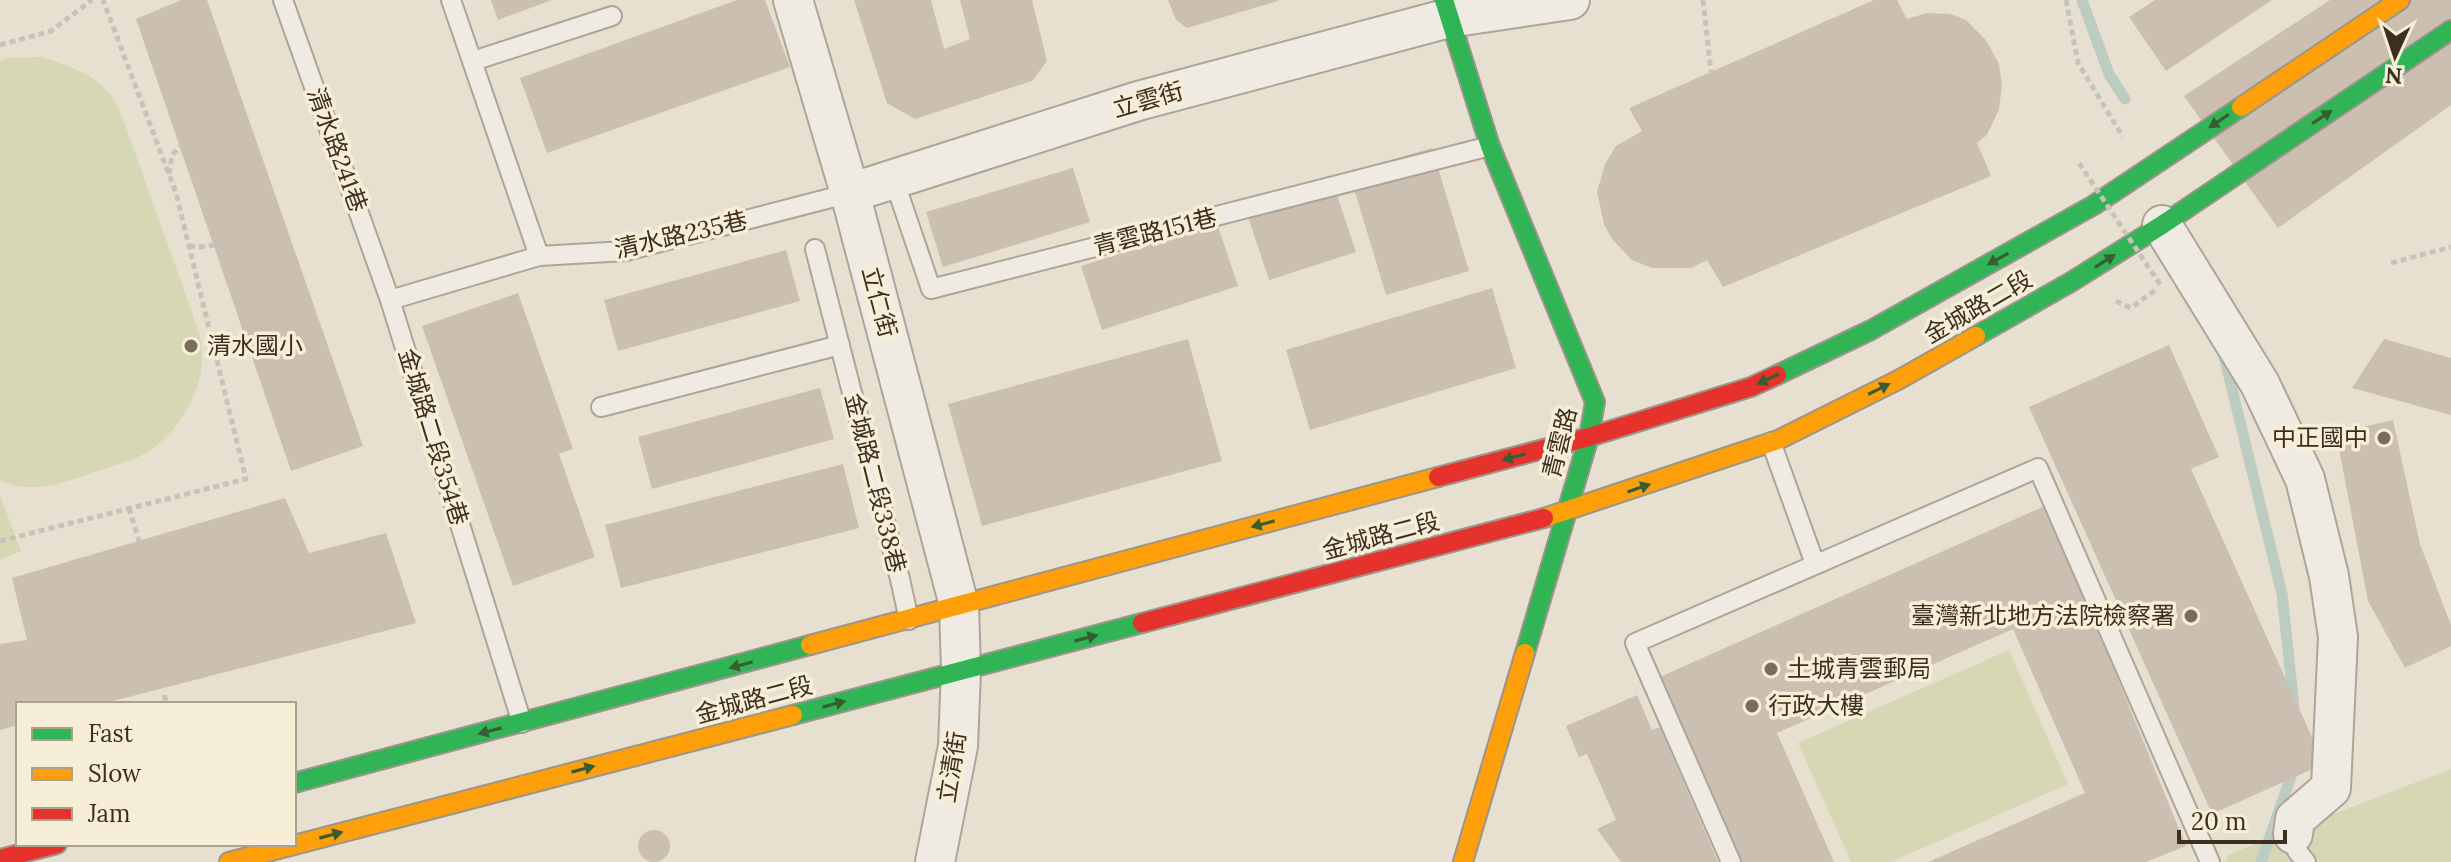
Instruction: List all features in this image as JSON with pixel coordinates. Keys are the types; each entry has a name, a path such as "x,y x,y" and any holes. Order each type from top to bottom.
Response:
{"main road":[{"name":"金城路二段","path":"296,782 1589,437 1751,387 1871,330 2094,205 2400,0"},
{"name":"青雲路","path":"1447,9 1490,146 1595,402 1589,437 1463,862"},
{"name":"金城路二段","path":"296,845 1565,513 1771,442 1900,379 2071,282 2162,225 2451,30"},
{"path":"0,859 49,846"},
{"name":"金城路二段","path":"229,862 290,846"}],"street":[{"name":"立仁街","path":"793,0 850,193 959,605 961,671"},
{"name":"立雲街","path":"850,193 1138,101 1447,9 1570,0"},
{"path":"2162,225 2260,384 2305,479 2329,576 2338,637 2331,788 2295,819 2300,848"},
{"name":"立清街","path":"935,862 958,746 961,671"}],"lane":[{"name":"清水路241巷","path":"283,0 390,300"},
{"path":"390,300 539,256 451,0"},
{"path":"473,61 612,16"},
{"name":"青雲路151巷","path":"894,180 931,289 1490,146"},
{"name":"清水路235巷","path":"539,256 626,251 850,193"},
{"name":"金城路二段338巷","path":"815,249 909,620"},
{"name":"金城路二段354巷","path":"390,300 522,723"},
{"path":"601,407 840,345"},
{"path":"1771,442 1815,564"},
{"path":"1731,862 1635,643 2038,468 2210,862"}],"path":[{"path":"0,45 51,31 92,0"},
{"path":"0,541 246,479 176,193 103,0"},
{"path":"1703,0 1711,72"},
{"path":"2066,0 2078,63 2121,136"},
{"path":"169,175 172,155 180,146"},
{"path":"2079,163 2161,286 2131,308"},
{"path":"189,246 214,245"},
{"path":"2391,263 2451,247"},
{"path":"129,508 139,541"},
{"path":"164,695 166,702"}],"green space":[{"path":"41,57 90,77 113,98 200,335 202,357 197,387 184,415 153,448 128,461 74,479 53,485 21,487 0,480 0,61"},
{"path":"0,495 21,551 0,560"},
{"path":"2009,650 2068,784 1891,862 1851,862 1798,743"},
{"path":"2451,769 2451,862 2225,862 2229,854"}],"building":[{"path":"181,0 207,0 363,446 291,471 136,19"},
{"path":"491,0 552,0 498,20"},
{"path":"737,0 765,0 790,67 547,153 520,78"},
{"path":"854,0 931,0 944,49 970,39 960,0 1032,0 1047,61 1032,81 915,119 887,103"},
{"path":"1168,0 1278,1 1187,28 1176,20"},
{"path":"1874,0 1897,0 1907,19 1927,13 1950,14 1966,20 1986,40 1999,64 2002,85 1999,109 1987,135 1977,143 1991,176 1723,287 1707,260 1691,268 1652,268 1632,260 1612,239 1604,224 1597,192 1605,164 1616,146 1642,131 1629,108"},
{"path":"2155,0 2272,0 2166,71 2129,17"},
{"path":"2330,0 2451,0 2451,105 2278,228 2184,96"},
{"path":"1432,148 1469,271 1386,295 1349,172"},
{"path":"1073,168 1090,222 943,267 926,212"},
{"path":"1333,183 1356,252 1269,280 1246,211"},
{"path":"1217,223 1238,286 1102,330 1081,266"},
{"path":"786,250 800,301 618,351 604,300"},
{"path":"1492,288 1516,368 1310,430 1286,350"},
{"path":"518,293 573,449 559,454 595,557 513,586 422,326"},
{"path":"1188,339 1222,461 982,526 948,404"},
{"path":"2384,339 2451,358 2451,415 2352,388"},
{"name":"臺灣新北地方法院檢察署","path":"2169,345 2219,457 2191,469 2324,764 2212,814 2029,407"},
{"path":"820,388 834,439 652,489 638,437"},
{"path":"2393,420 2420,544 2451,625 2451,646 2405,668 2368,601 2336,433"},
{"path":"843,464 859,528 621,588 605,525"},
{"path":"285,498 309,553 386,533 416,623 109,702 16,702 16,726 0,730 0,644 27,640 12,578"},
{"name":"行政大樓","path":"2047,505 2186,846 2146,862 1928,862 2085,793 2013,629 1777,733 1834,862 1743,862 1653,680"},
{"path":"1637,695 1652,730 1660,727 1718,862 1621,862 1597,829 1616,820 1587,754 1579,757 1566,726"},
{"path":"654,830 665,835 670,846 665,857 654,862 643,857 638,846 643,835"}],"waterway":[{"path":"2082,0 2109,74 2125,99"},
{"path":"2223,352 2282,594 2294,707"},
{"path":"2261,862 2294,768"}],"traffic: fast":[{"path":"1444,0 1490,146 1595,402 1589,437 1525,653"},
{"path":"1976,336 2162,225 2451,30"},
{"path":"1777,375 1871,330 2094,205 2241,107"},
{"path":"793,715 1142,623"},
{"path":"296,782 810,645"}],"traffic: slow":[{"path":"2241,107 2400,0"},
{"path":"1544,518 1778,440 1900,379 1976,336"},
{"path":"810,645 1438,477"},
{"path":"1463,862 1525,653"},
{"path":"296,845 793,715"},
{"path":"229,862 290,846"}],"traffic: jam":[{"path":"1438,477 1589,437 1751,387 1777,375"},
{"path":"1142,623 1544,518"},
{"path":"0,859 49,846"}],"place":[{"name":"清水國小","path":"191,346"},
{"name":"中正國中","path":"2384,438"},
{"name":"臺灣新北地方法院檢察署","path":"2191,616"},
{"name":"土城青雲郵局","path":"1771,669"},
{"name":"行政大樓","path":"1752,706"}]}
